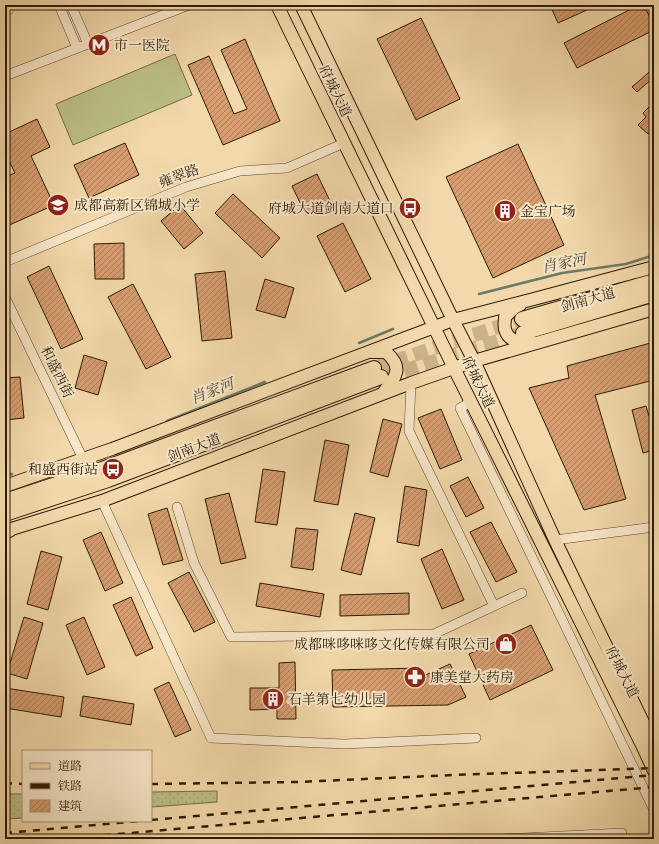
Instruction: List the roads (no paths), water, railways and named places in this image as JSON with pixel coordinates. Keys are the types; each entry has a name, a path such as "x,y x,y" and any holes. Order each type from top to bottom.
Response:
{"highway":[{"name":"剑南大道","path":"522,319 654,281"},
{"name":"剑南大道","path":"523,333 654,294"},
{"name":"剑南大道","path":"5,501 102,469 378,373 108,480 5,514"}],"main road":[{"name":"府城大道","path":"277,5 454,368 654,771"},
{"name":"府城大道","path":"301,5 474,361 555,540 654,745"},
{"path":"5,486 83,459 453,320 654,266"},
{"path":"530,300 514,308 505,316 504,329 508,336 514,341 542,342"},
{"path":"6,531 102,501 411,383 474,361 654,309"},
{"path":"364,353 386,352 396,365 397,372 395,379 382,394"}],"street":[{"path":"5,14 12,5"},
{"path":"59,5 77,48"},
{"path":"71,5 88,44"},
{"path":"5,76 189,5"},
{"name":"雍翠路","path":"5,262 186,187 240,171 287,168 344,143"},
{"name":"和盛西街","path":"5,297 83,459"},
{"path":"411,383 409,430 494,606"},
{"path":"471,402 460,408 654,810"},
{"path":"102,501 211,738 344,744 476,738"},
{"path":"177,507 194,562 231,637 434,634 522,593"},
{"path":"555,540 654,527"},
{"path":"502,839 622,833"}],"waterway":[{"name":"肖家河","path":"479,294 562,273 626,264 654,255"},
{"name":"肖家河","path":"359,343 393,329"},
{"name":"肖家河","path":"167,421 265,382"},
{"name":"肖家河","path":"5,476 12,474"}],"tunnel":[{"path":"374,368 522,319"},
{"path":"384,377 520,334"}],"railway":[{"path":"152,784 297,782 654,768"},
{"path":"152,820 654,775"},
{"path":"5,783 22,784"},
{"path":"62,839 654,787"},
{"path":"5,833 129,822"}],"place":[{"name":"市一医院","path":"99,45"},
{"name":"成都高新区锦城小学","path":"58,205"},
{"name":"府城大道剑南大道口","path":"410,208"},
{"name":"金宝广场","path":"505,211"},
{"name":"和盛西街站","path":"113,469"},
{"name":"成都咪哆咪哆文化传媒有限公司","path":"506,644"},
{"name":"康美堂大药房","path":"415,677"},
{"name":"石羊第七幼儿园","path":"273,699"}]}
